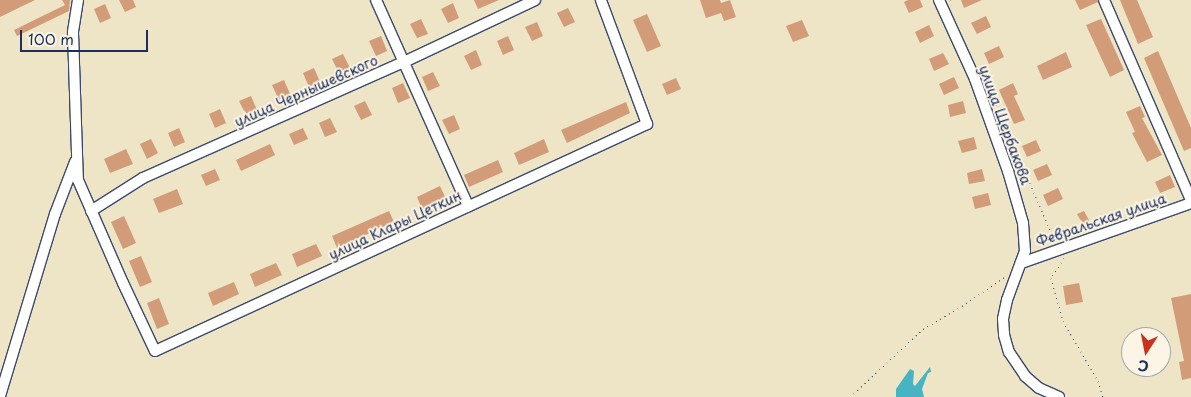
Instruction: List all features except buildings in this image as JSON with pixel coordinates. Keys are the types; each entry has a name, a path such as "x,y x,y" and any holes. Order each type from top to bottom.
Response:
{"street":[{"path":"78,0 73,33 78,180 91,210"},
{"path":"376,0 468,206"},
{"name":"улица Чернышевского","path":"91,210 143,178 404,62 535,0"},
{"name":"улица Клары Цеткин","path":"91,210 123,283 156,351 647,124 601,0"},
{"name":"улица Щербакова","path":"939,0 975,79 1008,170 1023,223 1025,251 1007,300 1003,319 1004,335 1009,352 1024,376 1039,388 1059,397"},
{"path":"1104,0 1191,202"},
{"path":"0,396 55,214 77,157"},
{"name":"Февральская улица","path":"1020,266 1191,202"}],"path":[{"path":"950,0 954,9"},
{"path":"989,89 1064,258 1051,278 1063,320 1098,381 1103,397"},
{"path":"850,397 923,329 1020,266"}],"water":[{"path":"930,367 931,372 928,373 922,389 924,397 896,397 896,389 910,369 914,371 913,384 915,386"}]}
